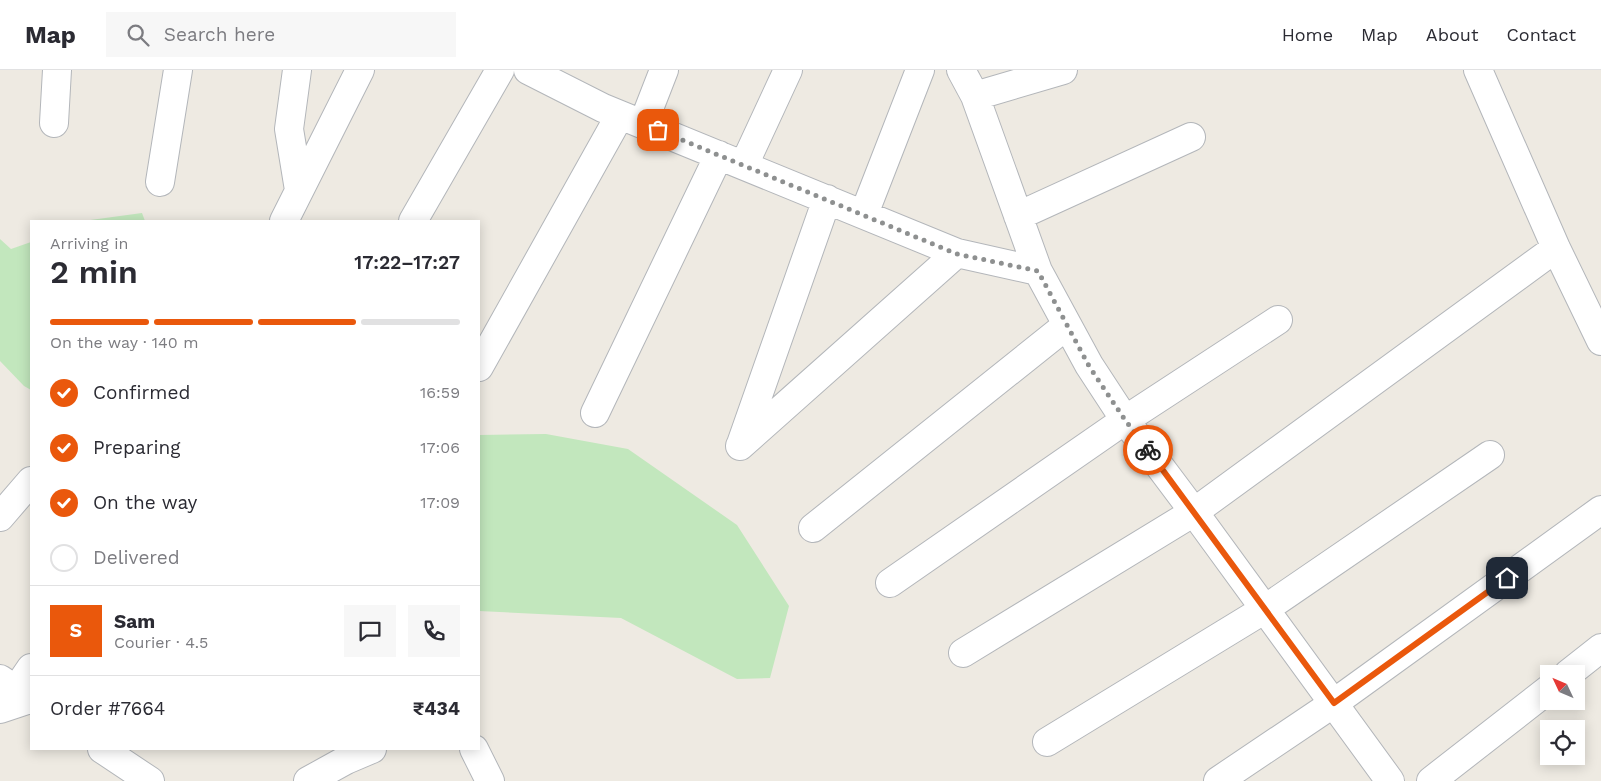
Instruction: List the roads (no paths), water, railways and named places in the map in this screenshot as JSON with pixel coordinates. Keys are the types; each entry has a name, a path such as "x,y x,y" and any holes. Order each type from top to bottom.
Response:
{"street":[{"path":"54,123 57,70"},
{"path":"160,182 178,70"},
{"path":"297,70 289,130 300,190"},
{"path":"285,220 360,70"},
{"path":"414,220 500,70"},
{"path":"480,366 631,120 664,70"},
{"path":"744,165 788,70"},
{"path":"864,214 920,70"},
{"path":"961,70 975,96 1038,271 1089,366 1125,420 1390,781"},
{"path":"975,96 1063,70"},
{"path":"1478,70 1556,248 1600,337"},
{"path":"541,73 602,108 864,214 957,254 1038,271"},
{"path":"1018,216 1191,137"},
{"path":"595,412 719,155"},
{"path":"827,199 740,446 957,254"},
{"path":"963,653 1194,512 1556,248"},
{"path":"890,583 1125,420 1278,320"},
{"path":"813,528 1067,325"},
{"path":"1046,742 1264,609 1490,455"},
{"path":"0,518 30,482"},
{"path":"1218,781 1334,703 1601,510"},
{"path":"1579,665 1601,648"},
{"path":"15,696 30,670"},
{"path":"1431,781 1540,696"},
{"path":"104,750 150,781"},
{"path":"320,778 346,760 370,750"},
{"path":"474,750 490,781"}]}
